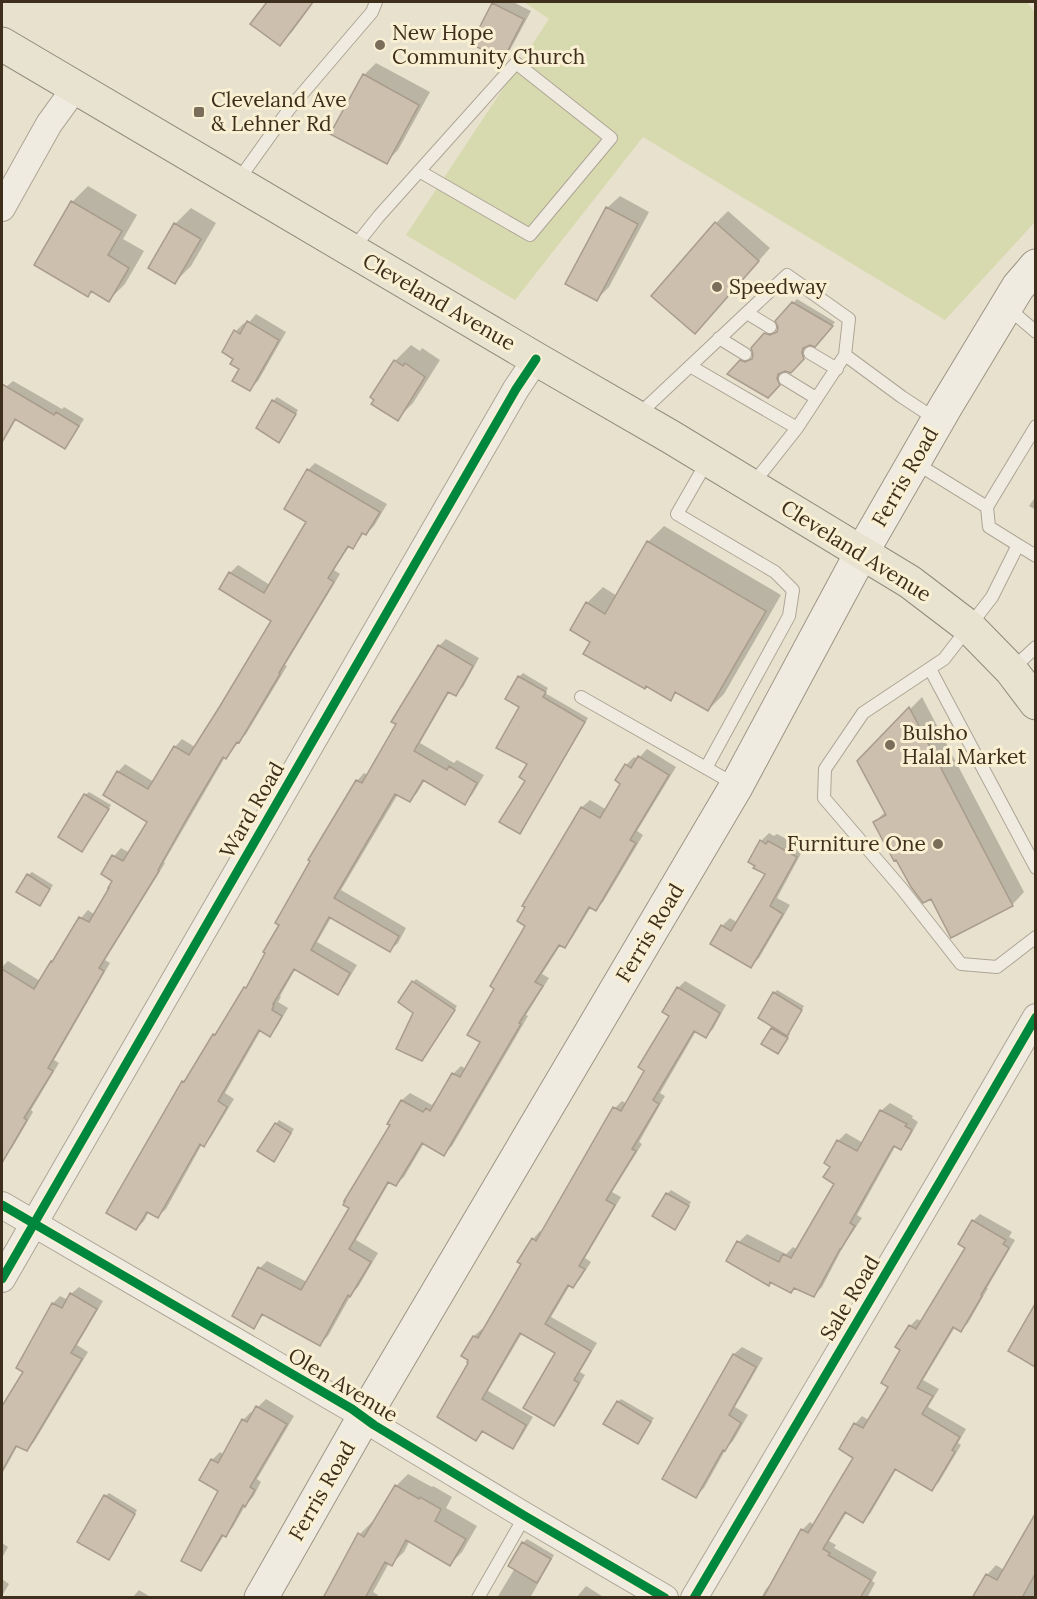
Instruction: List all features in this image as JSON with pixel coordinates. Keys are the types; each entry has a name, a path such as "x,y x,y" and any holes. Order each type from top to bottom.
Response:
{"main road":[{"name":"Cleveland Avenue","path":"2,44 351,251 709,459 915,585 969,627 1011,670 1035,703"},
{"name":"Ferris Road","path":"261,1598 364,1417 737,785 862,552 914,461 1018,287 1035,266"}],"street":[{"path":"2,208 50,124 75,88"},
{"name":"Ward Road","path":"2,1279 510,399 536,359"},
{"name":"Sale Road","path":"694,1598 1035,1017"},
{"name":"Olen Avenue","path":"2,1205 364,1417 525,1516 666,1598"}],"lane":[{"path":"236,183 290,108 372,12 376,2"},
{"path":"351,251 379,216 419,171 516,63 611,138 530,235 419,171"},
{"path":"637,417 787,275 849,319 846,355 797,428 752,485"},
{"path":"1006,307 1035,332"},
{"path":"747,313 770,327"},
{"path":"719,338 745,354"},
{"path":"810,352 837,369"},
{"path":"846,355 902,397 938,420"},
{"path":"690,366 797,428"},
{"path":"785,379 816,398"},
{"path":"1035,426 987,507 989,527 1035,556"},
{"path":"705,768 789,616 793,590 775,572 677,514 709,459"},
{"path":"914,461 987,507"},
{"path":"1018,545 992,597 944,659 863,713 825,769 824,798 902,889 960,964 997,967 1035,937"},
{"path":"1011,670 1035,647"},
{"path":"930,669 1035,868"},
{"path":"581,697 737,785"},
{"path":"478,1598 525,1516"}],"green space":[{"path":"524,2 1027,2 1035,13 1035,222 945,320 643,137 515,300 406,235 549,19"}],"building":[{"path":"267,2 313,2 280,46 250,24"},
{"path":"492,3 524,19 503,60 471,44"},
{"path":"363,74 419,105 387,164 330,134"},
{"path":"71,201 122,231 108,255 129,268 109,302 91,291 88,297 34,265"},
{"path":"606,207 638,224 597,301 565,284"},
{"path":"715,222 759,261 695,334 651,296"},
{"path":"174,223 201,239 175,284 148,268"},
{"path":"792,302 833,326 815,347 810,345 803,348 804,359 791,373 785,371 778,374 777,379 780,385 768,398 727,374 740,360 745,362 752,359 751,348 764,333 770,335 777,332 778,327 775,321"},
{"path":"247,321 279,340 250,391 232,381 239,369 230,364 233,359 222,352 234,330 240,334"},
{"path":"394,360 403,366 405,363 425,377 398,421 371,404 374,400 370,397"},
{"path":"2,384 54,415 56,412 79,426 65,449 15,419 2,442"},
{"path":"272,400 296,414 279,443 256,428"},
{"path":"307,469 380,512 366,535 362,533 353,549 348,546 328,578 334,582 280,674 239,743 237,742 226,759 223,757 159,871 99,968 104,971 48,1068 53,1071 24,1118 27,1120 2,1163 2,969 34,989 79,917 89,922 112,881 101,874 112,855 123,861 147,822 103,795 117,771 148,789 174,746 189,755 220,706 271,621 219,589 229,572 264,593 306,522 284,509"},
{"path":"647,541 766,611 708,711 675,692 671,701 583,654 590,642 570,630 586,602 605,614"},
{"path":"438,645 473,666 456,696 448,692 414,751 447,770 449,766 477,783 465,805 423,780 410,802 395,794 334,898 399,936 390,952 329,917 311,950 350,973 338,995 294,969 273,1004 272,1010 282,1016 270,1037 259,1030 218,1101 227,1107 204,1147 200,1144 158,1218 147,1212 136,1230 106,1213 182,1081 184,1082 213,1034 215,1035 244,987 246,988 279,925 275,923 310,861 308,860 356,780 362,783 396,724 391,722"},
{"path":"518,676 546,692 543,697 585,722 520,834 499,822 525,781 519,777 527,764 496,748 519,707 505,699"},
{"path":"909,707 1013,906 951,938 931,899 923,903 896,860 894,861 873,822 886,815 857,761"},
{"path":"638,756 669,775 630,840 636,843 596,911 589,907 565,948 559,945 535,982 543,986 519,1023 521,1024 444,1156 422,1143 396,1186 388,1182 349,1249 371,1262 350,1297 348,1295 320,1346 262,1314 254,1329 232,1316 258,1267 301,1290 349,1208 343,1205 344,1201 390,1125 387,1124 401,1100 423,1112 426,1108 430,1111 452,1073 460,1077 480,1042 467,1035 494,989 490,986 525,926 517,921 525,907 522,906 581,807 600,818 620,784 615,780 625,764 631,768"},
{"path":"84,794 109,809 82,852 58,837"},
{"path":"760,840 766,844 768,841 797,857 770,906 783,914 751,968 710,944 721,925 731,931 765,874 753,868 755,866 748,862"},
{"path":"27,874 50,889 40,906 16,892"},
{"path":"412,981 455,1010 422,1061 396,1049 413,1013 398,1002"},
{"path":"677,987 720,1013 706,1038 694,1031 653,1100 659,1104 632,1149 636,1151 606,1200 615,1205 579,1266 585,1269 573,1288 568,1285 545,1324 591,1351 574,1380 579,1383 554,1426 523,1408 555,1353 520,1333 482,1399 526,1425 513,1449 482,1431 476,1441 437,1417 468,1363 468,1360 461,1356 473,1336 478,1338 521,1264 517,1262 532,1238 536,1241 613,1107 621,1111 644,1071 638,1067 669,1016 662,1012"},
{"path":"773,992 802,1010 787,1036 758,1018"},
{"path":"771,1028 788,1038 778,1054 761,1044"},
{"path":"880,1110 907,1124 905,1126 912,1130 901,1150 893,1147 850,1223 855,1226 814,1297 794,1288 791,1293 770,1282 769,1286 726,1261 737,1241 779,1262 783,1254 791,1258 834,1184 823,1177 830,1167 824,1163 837,1140 857,1151"},
{"path":"275,1123 291,1133 274,1162 257,1151"},
{"path":"666,1193 689,1206 675,1230 652,1216"},
{"path":"972,1220 1006,1240 1003,1244 1009,1248 961,1332 953,1327 917,1388 933,1396 922,1414 960,1437 952,1450 955,1452 932,1491 895,1469 863,1523 845,1512 823,1549 830,1553 828,1555 871,1580 860,1598 763,1598 801,1529 808,1533 853,1458 839,1449 854,1423 863,1428 888,1387 881,1383 900,1350 895,1347 909,1325 916,1329 965,1248 958,1244"},
{"path":"70,1293 97,1309 71,1353 82,1359 27,1451 16,1446 2,1471 2,1406 23,1372 16,1368 52,1303 62,1308"},
{"path":"1035,1304 1035,1367 1008,1351"},
{"path":"733,1354 756,1367 729,1415 741,1423 696,1498 662,1479"},
{"path":"617,1401 651,1422 638,1444 603,1424"},
{"path":"256,1406 287,1424 250,1487 255,1490 245,1507 243,1505 226,1537 222,1535 201,1571 181,1561 218,1491 199,1480 211,1459 218,1463 242,1419 247,1422"},
{"path":"395,1485 441,1509 435,1521 466,1539 450,1566 406,1540 392,1566 385,1562 365,1598 323,1598 358,1533 364,1537"},
{"path":"104,1495 135,1514 109,1560 77,1542"},
{"path":"1035,1514 1035,1574 1023,1596 1026,1598 972,1598 986,1574 997,1580"},
{"path":"522,1542 551,1559 537,1583 508,1566"}],"cycle path":[{"path":"2,1279 516,389 536,359"},
{"path":"694,1598 1036,1017"},
{"path":"2,1205 352,1409 374,1425 665,1598"}],"place":[{"name":"New Hope Community Church","path":"380,45"},
{"name":"Cleveland Ave & Lehner Rd","path":"199,112"},
{"name":"Speedway","path":"717,287"},
{"name":"Bulsho Halal Market","path":"890,745"},
{"name":"Furniture One","path":"938,844"}]}
